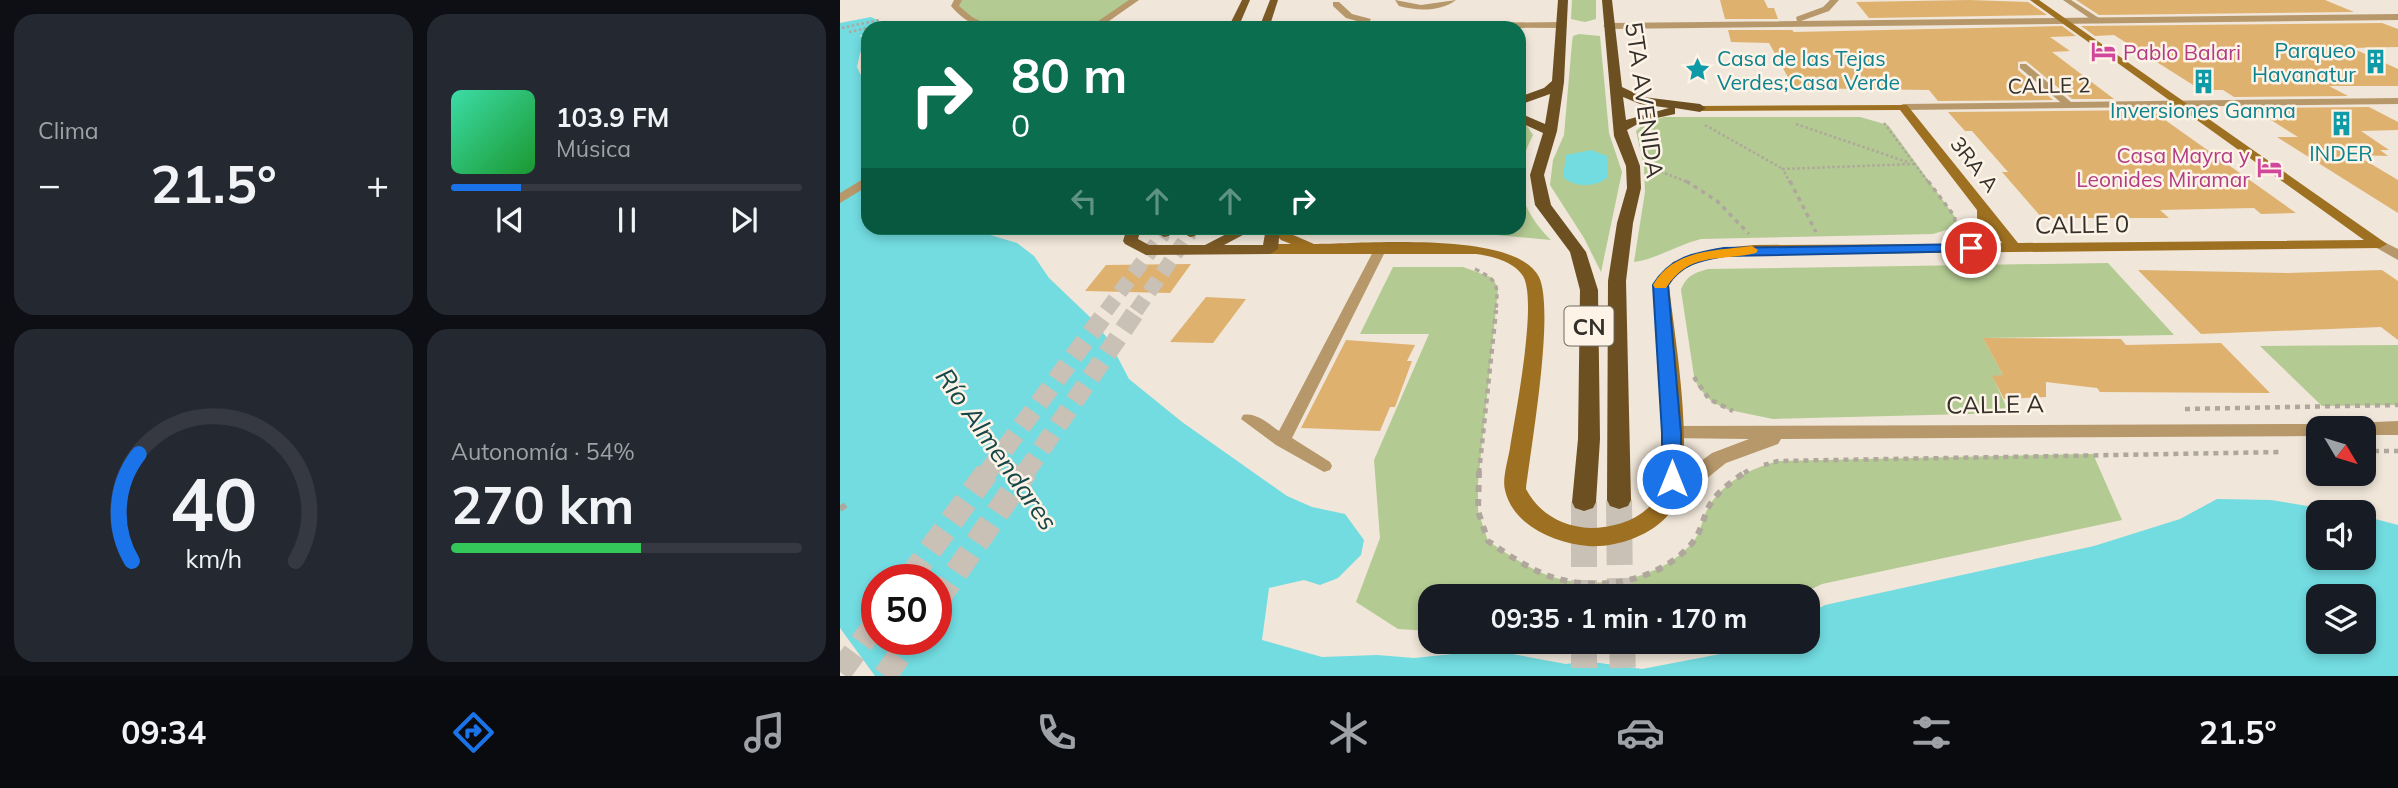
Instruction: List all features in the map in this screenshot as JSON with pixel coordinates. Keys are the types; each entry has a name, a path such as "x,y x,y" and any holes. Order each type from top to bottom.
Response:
{"highway":[{"name":"CN","path":"1563,0 1558,82 1550,131 1538,166 1537,187 1543,205 1578,252 1589,290 1589,439 1584,502"},
{"name":"5TA AVENIDA","path":"1607,0 1620,128 1633,166 1634,188 1625,223 1617,281 1619,500"},
{"path":"1526,99 1549,90 1558,82"},
{"path":"1618,90 1640,100 1700,108"},
{"path":"1620,128 1648,115 1700,108"},
{"path":"1526,120 1550,131"}],"main road":[{"path":"1236,21 1246,0"},
{"path":"1247,21 1255,0"},
{"path":"2034,0 2380,244"},
{"path":"1273,3 1278,21"},
{"path":"1267,21 1273,3"},
{"path":"1843,107 1880,111 1919,126"},
{"name":"CALLE 2","path":"1700,108 1903,107"},
{"name":"3RA A","path":"1903,107 2014,248"},
{"path":"1950,248 1974,242 1984,232 1987,225 1983,207"},
{"path":"1132,235 1130,241 1146,250 1476,249 1495,252 1524,268 1532,279 1536,296 1535,327 1515,489 1523,507 1539,522 1561,533 1586,537 1612,535 1636,527 1655,513 1668,497 1672,479 1672,433"},
{"path":"1195,249 1219,243 1235,235"},
{"path":"1270,249 1273,235"},
{"path":"1284,235 1315,249"},
{"name":"CALLE 0","path":"1672,433 1661,285 1677,265 1692,258 1754,250 2380,244"}],"street":[{"path":"958,0 955,6 973,21"},
{"path":"1104,21 1135,0"},
{"path":"1608,26 1746,25 1808,17 1826,9 2064,21 2398,17"},
{"path":"1746,25 1843,9"},
{"path":"1326,15 1370,21"},
{"path":"1302,21 1326,15 1377,21"},
{"path":"1526,25 1562,25"},
{"name":"CALLE 2","path":"1903,107 2398,101"},
{"path":"840,199 861,185"},
{"name":"CALLE 0","path":"2380,244 2398,243"},
{"path":"2380,244 2398,255"},
{"path":"2376,428 2398,428"},
{"name":"CALLE A","path":"1672,433 2306,429"},
{"path":"1668,497 1719,458 1752,444 1795,432"}],"lane":[{"path":"1398,0 1401,5 1418,8 1453,0"},
{"path":"2066,0 2098,20"},
{"path":"2023,66 2068,104"},
{"path":"1282,441 1381,248"},
{"path":"1249,419 1324,466"}],"path":[{"path":"874,21 879,20"},
{"path":"842,28 861,24"},
{"path":"849,32 861,29"},
{"path":"1876,119 1888,125 1955,217 1956,227 1951,231"},
{"path":"1785,121 1914,164"},
{"path":"1702,123 1783,169 1914,164"},
{"path":"1644,166 1683,179 1718,199 1751,237 1754,250"},
{"path":"1783,169 1818,235 1805,235"},
{"path":"1692,363 1698,387 1705,395 1712,402 1740,413"},
{"path":"2172,409 2398,404"},
{"path":"2376,451 2398,451"},
{"path":"840,509 851,501"}],"green space":[{"path":"958,0 1135,0 1104,21 973,21 955,6"},
{"path":"1572,0 1596,0 1596,19 1585,22 1571,19"},
{"path":"1573,36 1600,36 1609,133 1622,172 1601,272 1584,238 1550,185 1553,160 1564,135"},
{"path":"1664,117 1860,117 1888,125 1955,217 1956,227 1933,234 1701,239 1634,262 1645,192 1644,166 1636,131 1645,123"},
{"path":"1526,126 1533,135 1526,151"},
{"path":"1526,206 1551,240 1497,235 1526,235"},
{"path":"2108,263 2174,335 1983,338 2003,375 1993,377 2009,413 1773,419 1729,410 1712,402 1698,387 1694,376 1681,290 1691,276 1708,269"},
{"path":"1393,267 1463,267 1493,278 1498,289 1478,483 1478,511 1488,541 1527,566 1559,579 1586,582 1620,580 1653,571 1668,563 1693,542 1708,508 1722,490 1738,477 1778,461 2093,454 2122,520 1820,585 1418,584 1418,630 1398,629 1356,602 1380,538 1374,460 1429,334 1360,334"},
{"path":"2398,345 2398,405 2322,406 2260,346"}],"water":[{"name":"Río Almendares","path":"871,17 879,21 861,21 861,52 857,67 861,75 861,235 990,235 1017,243 1034,256 1049,278 1092,319 1108,339 1129,379 1182,422 1287,496 1312,507 1345,514 1364,540 1361,555 1338,578 1320,585 1304,580 1269,588 1262,640 1322,657 1377,655 1414,658 1452,654 1512,654 1566,664 1586,661 1642,669 1720,654 1820,654 1820,608 1825,605 2094,546 2180,519 2217,499 2271,500 2306,506 2306,570 2376,570 2376,519 2398,525 2398,676 875,676 840,628 840,23"},
{"path":"1591,150 1607,156 1607,178 1585,185 1573,183 1563,177 1566,155"}],"building":[{"path":"1720,0 1764,0 1768,8 1774,8 1778,19 1725,19"},
{"path":"2076,0 2325,0 2354,12 2099,15"},
{"path":"1856,2 2028,2 2047,15 1869,18"},
{"path":"2382,23 2398,29 2398,47 2352,48 2398,69 2398,86 2329,86 2348,96 2234,97 2223,90 2201,90 2114,35 2095,36 2081,26"},
{"path":"2062,26 2076,36 2050,37 2070,51 2052,52 2114,99 2072,99 2026,61 2018,62 2018,70 2053,100 1938,101 1929,90 1794,88 1769,43 1731,42 1728,30 1794,32"},
{"path":"2369,107 2398,122 2398,130 2361,131 2389,150 2380,150 2388,156 2356,155 2398,180 2398,213 2277,137 2298,137 2252,108"},
{"path":"2151,110 2296,213 2261,214 2254,208 2160,210 2169,218 2042,218 2002,172 2008,172 1972,131 1965,131 1948,112"},
{"path":"1191,264 1170,293 1085,291 1106,265"},
{"path":"2138,270 2288,273 2382,270 2398,281 2398,340 2381,327 2201,334"},
{"path":"1206,297 1246,299 1213,343 1170,342"},
{"path":"1983,338 2121,339 2126,345 2221,343 2270,393 2100,392 2097,388 2046,382 2046,397 2004,399 1992,376 2003,375"},
{"path":"1346,340 1415,345 1407,361 1412,361 1395,407 1390,407 1380,431 1301,428"}],"tunnel":[{"path":"1106,311 1163,235"},
{"path":"1136,311 1189,235"},
{"path":"987,473 1108,310"},
{"path":"1025,473 1137,310"},
{"path":"920,564 988,471"},
{"path":"952,579 1026,471"},
{"path":"1619,500 1620,584"},
{"path":"1584,502 1584,584"},
{"path":"840,672 861,644"},
{"path":"1584,654 1584,676"},
{"path":"1622,654 1623,676"},
{"path":"885,676 900,655"}],"slow traffic":[{"path":"1661,285 1669,271 1692,258 1752,250"}],"place":[{"name":"Pablo Balari","path":"2103,52"},
{"name":"Parqueo Havanatur","path":"2376,62"},
{"name":"Casa de las Tejas Verdes;Casa Verde","path":"1697,70"},
{"name":"Inversiones Ganma","path":"2203,81"},
{"name":"INDER","path":"2341,124"},
{"name":"Casa Mayra y Leonides Miramar","path":"2270,167"}],"route":[{"path":"1672,479 1672,433 1661,285 1669,271 1692,258 1724,252 1971,248"}]}
